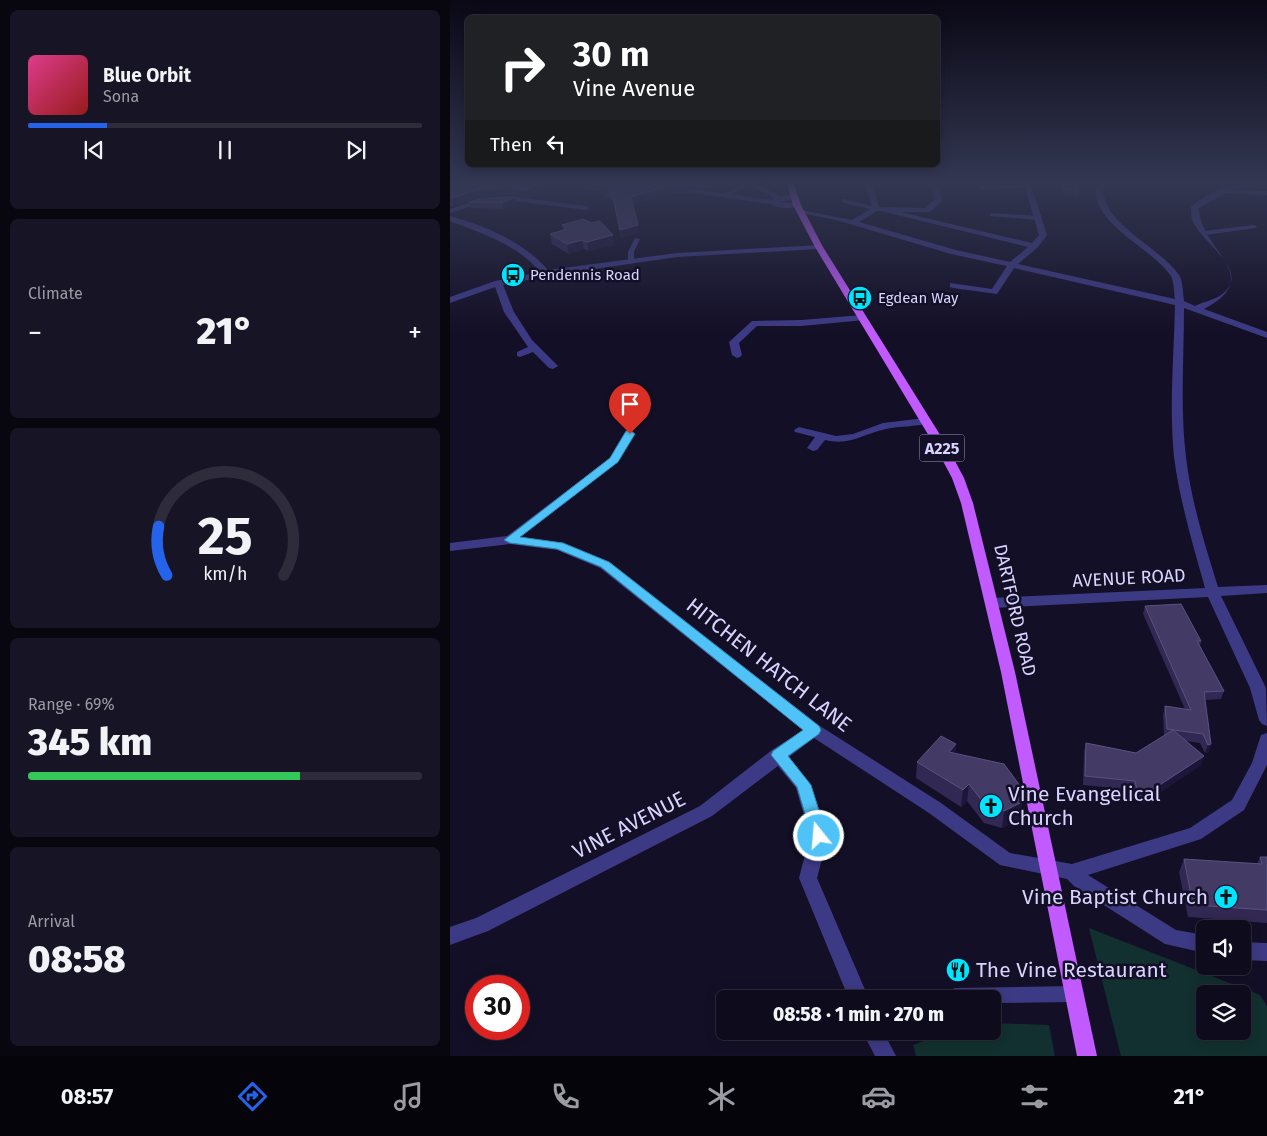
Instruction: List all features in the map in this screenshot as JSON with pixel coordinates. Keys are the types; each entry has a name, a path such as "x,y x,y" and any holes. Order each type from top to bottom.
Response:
{"main road":[{"name":"DARTFORD ROAD","path":"812,233 958,478 967,503 992,603 1087,1056"}],"street":[{"path":"485,233 521,249 538,261 546,273"},
{"path":"892,233 954,252 1180,303 1267,335"},
{"path":"979,233 1033,246"},
{"path":"953,285 994,292 1012,265 1033,246 1043,233"},
{"path":"1129,233 1176,277 1180,303 1178,394 1180,457 1194,527 1213,593 1258,688 1267,720"},
{"path":"1195,309 1226,296 1239,281 1237,270 1233,264 1205,233"},
{"path":"450,300 498,282 546,273 677,256 819,247"},
{"path":"498,282 509,312 528,342 553,366"},
{"path":"737,355 734,342 755,323 802,323 862,318"},
{"path":"520,354 535,348"},
{"path":"799,430 836,438 855,437 883,426 925,421"},
{"path":"510,540 614,460 630,434"},
{"path":"813,448 822,436"},
{"name":"HITCHEN HATCH LANE","path":"450,546 510,540 559,546 605,565 814,730 935,808 1006,860 1072,872"},
{"name":"AVENUE ROAD","path":"992,603 1267,589"},
{"name":"VINE AVENUE","path":"450,936 481,925 706,811 778,755 814,730"},
{"path":"1196,942 1172,938 1080,880 1072,872 1195,834 1238,805 1260,763 1267,739"},
{"path":"778,755 804,785 819,836 808,878 855,990"},
{"path":"1251,951 1267,952"},
{"path":"880,1040 886,1056"}],"lane":[{"path":"631,262 631,252 637,239"},
{"path":"1001,995 1074,994"}],"green space":[{"path":"1089,928 1196,970 1196,975 1209,975 1234,985 1196,985 1196,1040 1251,1040 1251,991 1260,995 1267,1006 1267,1056 1121,1056"},
{"path":"1001,1023 1049,1025 1055,1056 916,1056 913,1045 926,1040 1001,1040"}],"building":[{"path":"611,233 613,235 587,242 582,240 567,244 550,234"},
{"path":"1181,604 1201,641 1197,641 1224,691 1204,692 1211,744 1208,745 1203,734 1167,729 1165,706 1191,710 1145,606"},
{"path":"1173,730 1204,756 1146,794 1137,791 1135,781 1085,776 1086,743 1136,753"},
{"path":"941,736 956,744 949,752 1004,764 1021,787 1022,802 1004,811 986,806 969,784 963,790 917,762"},
{"name":"Vine Baptist Church","path":"1260,857 1267,857 1267,910 1193,905 1184,859 1262,864"}],"place":[{"name":"Pendennis Road","path":"513,275"},
{"name":"Egdean Way","path":"860,298"},
{"name":"Vine Evangelical Church","path":"991,806"},
{"name":"Vine Baptist Church","path":"1226,897"},
{"name":"The Vine Restaurant","path":"958,970"}],"route":[{"path":"630,434 614,460 510,540 559,546 605,565 814,730 778,755 804,785 819,836"}]}
